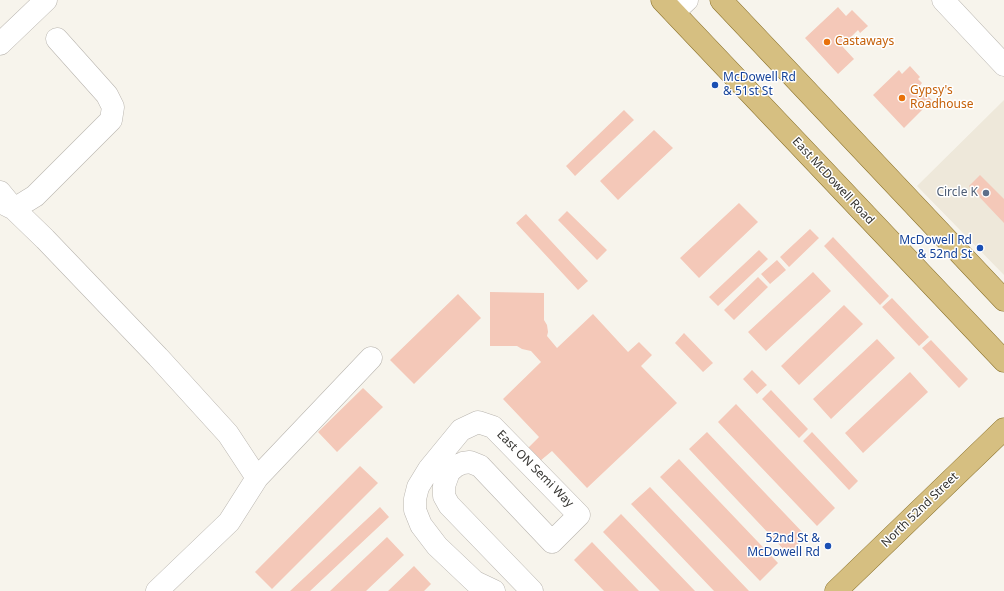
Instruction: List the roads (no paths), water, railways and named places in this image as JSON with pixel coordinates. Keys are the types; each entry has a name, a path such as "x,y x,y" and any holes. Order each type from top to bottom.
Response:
{"main road":[{"path":"721,0 1004,300"},
{"name":"East McDowell Road","path":"674,4 1004,361"},
{"name":"North 52nd Street","path":"836,591 1004,429"}],"street":[{"path":"0,44 46,0"},
{"path":"942,0 1004,65"},
{"path":"7,205 34,196 111,120 113,107 107,95 57,40"},
{"path":"0,192 7,205 44,239 158,356 228,434 257,478"},
{"path":"157,591 229,522 257,478 371,358"},
{"name":"East ON Semi Way","path":"494,591 475,582 438,546 421,525 415,510 415,499 418,487 430,469 461,430 478,422 493,427 579,514 552,542 480,466 470,462 463,463 456,466 449,472 445,479 444,496 449,505 532,591"},
{"path":"421,525 425,518 438,508 449,505"}],"place":[{"name":"Castaways","path":"827,42"},
{"name":"McDowell Rd & 51st St","path":"715,85"},
{"name":"Gypsy's Roadhouse","path":"902,98"},
{"name":"Circle K","path":"986,193"},
{"name":"McDowell Rd & 52nd St","path":"980,248"},
{"name":"52nd St & McDowell Rd","path":"828,546"}]}
